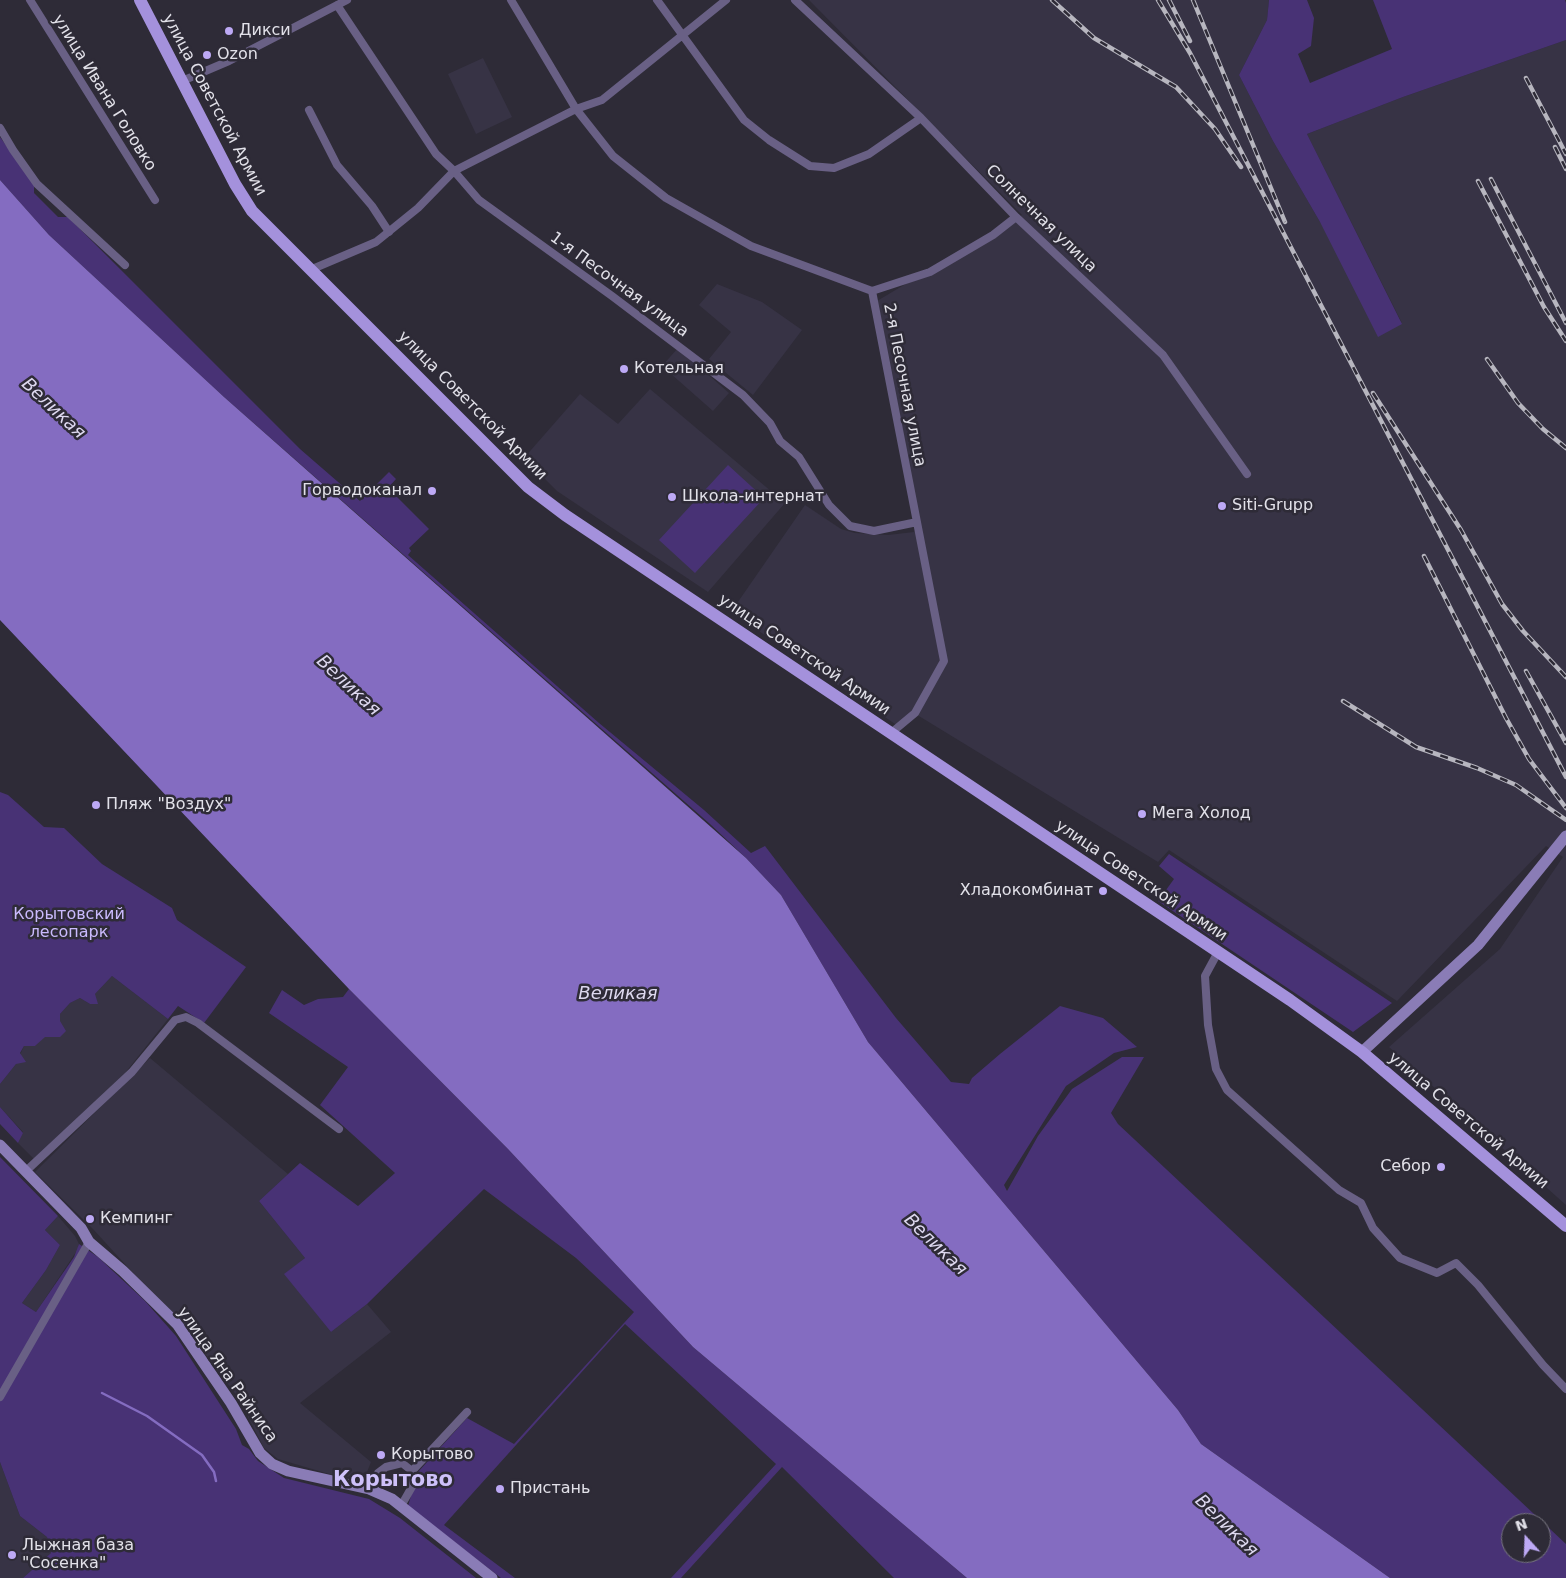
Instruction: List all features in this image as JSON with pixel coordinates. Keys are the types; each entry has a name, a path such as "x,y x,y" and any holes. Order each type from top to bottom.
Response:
{"main road":[{"name":"улица Советской Армии","path":"140,0 235,184 252,211 528,487 565,515 1218,952 1362,1052 1566,1226"}],"street":[{"name":"улица Ивана Головко","path":"30,0 155,200"},
{"path":"182,81 229,60 347,0"},
{"name":"2-я Песочная улица","path":"511,0 576,109 613,156 666,198 751,246 872,291 944,660 915,713 891,733"},
{"path":"657,0 744,120 769,140 810,166 834,168 869,154 921,118"},
{"path":"310,270 376,242 418,208 454,170 576,109 602,100 726,0"},
{"name":"Солнечная улица","path":"795,0 921,118 1016,217 1163,356 1247,474"},
{"name":"1-я Песочная улица","path":"336,6 436,154 454,170 486,205 612,296 743,395 770,422 780,441 799,457 829,505 850,526 874,531 917,522"},
{"path":"309,110 337,165 372,206 389,232"},
{"path":"0,128 12,150 38,184 125,264"},
{"path":"872,291 930,272 993,235 1016,217"},
{"path":"1362,1052 1478,945 1566,836"},
{"path":"1218,952 1205,976 1208,1024 1216,1069 1227,1090 1339,1190 1361,1203 1373,1228 1400,1258 1436,1273 1456,1263 1478,1285 1543,1366 1566,1389"},
{"path":"26,1171 132,1072 175,1020 186,1017 198,1022 339,1129"},
{"name":"улица Яна Райниса","path":"0,1145 81,1228 89,1242 123,1271 177,1324 231,1403 260,1454 272,1464 288,1471 369,1489 392,1499 490,1578"},
{"path":"0,1397 89,1242"},
{"path":"401,1506 413,1485 412,1471 467,1412"},
{"path":"369,1489 378,1473 386,1467 402,1463 412,1471"}],"shaded area":[{"path":"809,0 1269,0 1267,20 1239,75 1273,141 1320,222 1402,323 1307,134 1403,97 1566,40 1566,1205 1389,1047 1500,949 1563,857 1546,846 1397,1001 1169,850 1158,862 914,713 898,726 731,612 805,505 841,529 855,533 888,535 914,532 920,526 877,301 1022,215"},
{"path":"483,58 512,117 476,134 448,74"},
{"path":"717,284 762,302 802,330 753,395 709,359 731,332 699,305"},
{"path":"678,348 729,393 713,411 662,366"},
{"name":"Школа-интернат","path":"650,389 785,503 708,592 557,491 524,458 580,394 618,424"},
{"path":"112,976 168,1019 125,1073 34,1159 18,1143 23,1132 0,1107 0,1084 16,1064 24,1046 35,1046 60,1021 60,1014 70,1003 80,998 90,1004 95,994"},
{"path":"150,1058 288,1174 259,1201 305,1258 285,1274 331,1332 367,1304 391,1332 300,1403 371,1462 367,1472 343,1478 278,1459 264,1448 237,1396 196,1342 93,1229 35,1172"},
{"path":"58,1216 75,1236 79,1244 78,1249 36,1312 22,1303 46,1270 60,1245 45,1230"},
{"path":"0,1462 20,1516 47,1537 51,1553 23,1578 0,1578"}],"green space":[{"path":"1269,0 1307,0 1314,18 1311,46 1298,54 1310,83 1392,49 1373,0 1565,0 1566,3 1566,40 1403,97 1307,134 1402,324 1378,337 1320,222 1273,141 1239,75 1267,20"},
{"path":"0,137 34,184 34,193 58,217 68,217 300,449 360,501 389,472 396,479 388,488 429,529 409,548 411,551 408,555 599,723 704,810 751,853 765,846 896,1018 951,1082 969,1084 972,1078 1000,1054 1060,1006 1103,1018 1137,1047 1114,1053 1066,1086 1004,1185 1007,1191 1038,1136 1072,1089 1122,1057 1144,1057 1111,1113 1118,1124 1533,1513 1501,1513 1501,1563 1551,1563 1551,1530 1566,1544 1566,1578 1390,1578 1201,1444 1178,1410 868,1042 781,895 746,858 710,824 224,397 49,235 0,180"},
{"path":"728,465 764,498 695,573 659,540"},
{"name":"Корытовский лесопарк","path":"0,792 8,795 44,827 64,828 102,864 172,908 177,920 246,967 204,1023 178,1006 168,1019 112,976 95,994 98,1004 90,1004 80,998 70,1003 60,1014 60,1021 66,1031 60,1037 45,1037 35,1046 24,1046 20,1053 26,1062 16,1064 0,1084"},
{"path":"1169,854 1392,1003 1353,1032 1158,901 1174,879 1159,866"},
{"path":"349,989 508,1149 693,1347 967,1578 894,1578 782,1467 681,1578 671,1578 776,1464 625,1324 444,1525 515,1578 501,1578 408,1506 418,1472 467,1418 514,1444 634,1312 576,1258 484,1189 367,1304 331,1332 284,1274 305,1258 259,1201 300,1163 358,1206 395,1173 320,1105 348,1067 269,1013 282,990 304,1005 318,999 343,997"},
{"path":"0,1107 23,1133 18,1143 0,1124"},
{"path":"0,1157 58,1216 45,1230 60,1245 46,1270 22,1303 36,1312 74,1257 79,1244 98,1257 145,1301 176,1336 236,1429 242,1445 249,1449 258,1461 284,1478 369,1499 400,1518 476,1578 23,1578 51,1553 47,1537 20,1516 0,1462"}],"water":[{"name":"Великая","path":"0,180 49,235 224,397 746,858 781,895 868,1042 1178,1410 1201,1444 1390,1578 967,1578 693,1347 508,1149 349,989 0,620"}],"waterway":[{"path":"102,1393 147,1416 202,1455 214,1472 216,1481"}],"railway":[{"path":"1052,0 1094,38 1176,87 1215,129 1241,167"},
{"path":"1158,0 1190,53 1566,777"},
{"path":"1169,0 1190,41"},
{"path":"1193,0 1285,222"},
{"path":"1526,78 1566,154"},
{"path":"1555,147 1566,169"},
{"path":"1491,179 1566,323"},
{"path":"1478,181 1544,307 1566,341"},
{"path":"1487,359 1518,403 1543,429 1566,448"},
{"path":"1373,393 1461,530 1502,604 1523,631 1566,677"},
{"path":"1424,556 1506,718 1529,759 1566,808"},
{"path":"1526,671 1566,743"},
{"path":"1343,701 1416,747 1477,768 1516,785 1566,820"}],"place":[{"name":"Дикси","path":"229,31"},
{"name":"Ozon","path":"207,55"},
{"name":"Котельная","path":"624,369"},
{"name":"Горводоканал","path":"432,491"},
{"name":"Школа-интернат","path":"672,497"},
{"name":"Siti-Grupp","path":"1222,506"},
{"name":"Пляж \"Воздух\"","path":"96,805"},
{"name":"Мега Холод","path":"1142,814"},
{"name":"Хладокомбинат","path":"1103,891"},
{"name":"Себор","path":"1441,1167"},
{"name":"Кемпинг","path":"90,1219"},
{"name":"Корытово","path":"381,1455"},
{"name":"Пристань","path":"500,1489"},
{"name":"Лыжная база \"Сосенка\"","path":"12,1555"}],"district":[{"name":"Корытово","path":"393,1481"}]}
